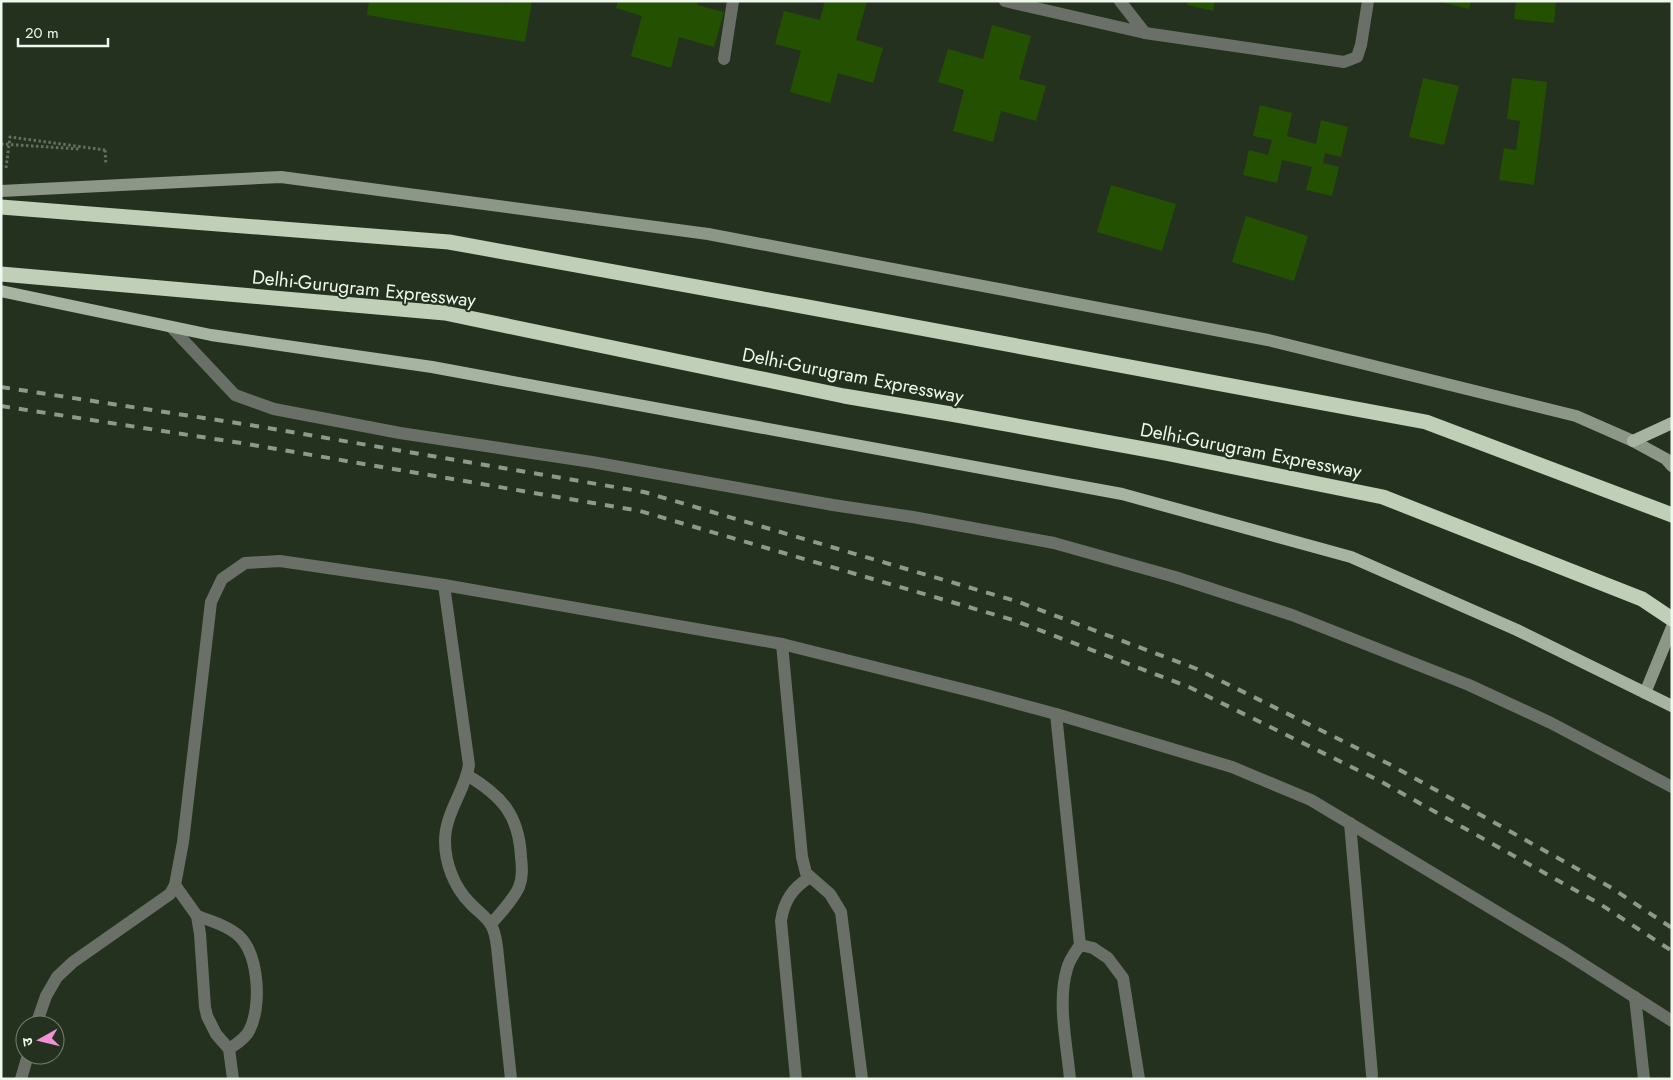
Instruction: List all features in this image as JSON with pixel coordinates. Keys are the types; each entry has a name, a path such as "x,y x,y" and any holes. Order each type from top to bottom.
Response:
{"highway":[{"path":"1,207 449,242 972,337 1426,422 1672,515"},
{"name":"Delhi-Gurugram Expressway","path":"1,274 445,313 844,396 1156,452 1384,497 1642,599 1672,619"}],"main road":[{"path":"1,191 280,177 708,234 1268,340 1576,416 1666,458 1672,466"},
{"path":"1,291 211,335 432,367 1122,494 1351,557 1517,630 1672,706"},
{"path":"1633,441 1672,423"},
{"path":"1646,693 1672,627"}],"street":[{"path":"724,59 733,1"},
{"path":"1005,1 1027,4 1145,33 1344,62 1357,57 1368,1"},
{"path":"1120,1 1145,33"},
{"path":"171,327 235,395 274,409 400,433 592,462 832,505 913,516 1054,543 1175,577 1292,615 1469,685 1551,723 1672,787"},
{"path":"39,1015 46,996 62,972 72,962 170,894 175,885 183,842 211,602 222,579 245,563 280,561 444,585 782,644 1056,714 1232,767 1311,800 1564,952 1672,1021"},
{"path":"444,585 469,765 467,775 447,822 446,855 451,875 459,890 491,924 497,947 511,1079"},
{"path":"782,644 802,857 806,873 830,894 840,912 862,1079"},
{"path":"1056,714 1080,944 1067,968 1062,995 1070,1079"},
{"path":"467,775 489,789 509,812 517,831 521,849 522,873 519,887 491,924"},
{"path":"1350,823 1374,1078"},
{"path":"796,1079 782,948 781,920 782,909 789,896 795,888 810,878"},
{"path":"175,885 197,916 205,1007 207,1016 216,1034 229,1049 233,1079"},
{"path":"197,916 237,934 249,950 253,962 257,985 256,1010 253,1023 248,1034 229,1049"},
{"path":"1080,944 1092,948 1108,958 1123,978 1139,1079"},
{"path":"1635,997 1644,1079"},
{"path":"21,1079 25,1065"}],"path":[{"path":"1,144 105,150 10,137"}],"building":[{"path":"369,1 510,3 510,1 532,1 525,42 367,15"},
{"path":"618,1 698,1 697,5 724,12 714,47 679,37 671,68 631,56 642,16 616,8"},
{"path":"825,1 867,1 856,40 883,48 873,83 838,73 830,103 790,92 801,51 775,44 784,11 820,20"},
{"path":"1188,1 1215,1 1213,11 1187,5"},
{"path":"1437,1 1471,1 1469,9"},
{"path":"1516,1 1556,1 1554,23 1514,19"},
{"path":"992,25 1031,36 1019,79 1046,86 1036,121 1001,111 993,142 953,131 964,90 938,82 948,49 983,59"},
{"path":"1423,78 1459,86 1444,145 1409,137"},
{"path":"1512,78 1547,82 1534,185 1499,180 1504,148 1516,150 1520,121 1507,119"},
{"path":"1260,105 1292,113 1287,136 1316,144 1321,120 1348,127 1341,157 1325,153 1323,163 1339,167 1332,196 1306,190 1312,167 1282,160 1277,183 1243,175 1249,150 1268,155 1272,140 1253,136"},
{"path":"1111,185 1176,204 1162,251 1097,232"},
{"path":"1246,216 1308,236 1294,281 1232,262"}],"railway":[{"path":"1,387 250,425 644,492 1019,602 1197,669 1389,764 1610,887 1672,928"},
{"path":"1,406 247,444 640,511 1013,620 1189,687 1380,781 1600,904 1672,951"}]}
